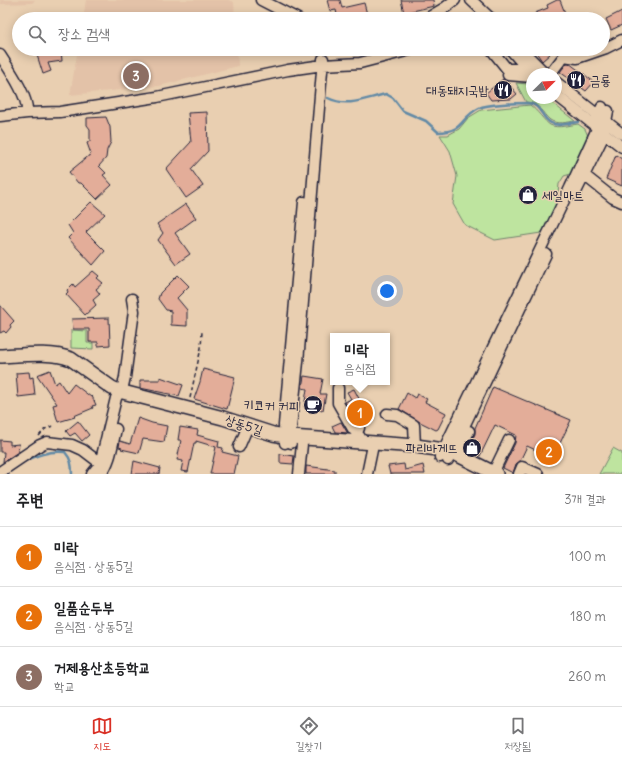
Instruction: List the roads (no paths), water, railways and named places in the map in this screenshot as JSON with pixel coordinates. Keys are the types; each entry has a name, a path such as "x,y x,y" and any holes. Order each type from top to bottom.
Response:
{"main road":[{"name":"상동5길","path":"0,356 64,356 71,359 121,396 187,408 223,418 291,441"},
{"name":"상동5길","path":"0,364 52,363 63,365 121,396 222,424 270,441 365,442 415,446 449,455 489,474"},
{"name":"상동5길","path":"365,442 416,452 449,455"}],"street":[{"path":"261,0 284,12"},
{"path":"438,12 455,0"},
{"path":"464,0 475,12"},
{"path":"471,0 483,12"},
{"path":"480,0 492,12"},
{"path":"610,46 622,40"},
{"path":"0,55 16,80 27,110"},
{"path":"319,62 359,56"},
{"path":"0,116 27,110 155,92 285,64 319,62 360,63 387,56"},
{"path":"490,56 504,69 526,72"},
{"path":"496,56 504,69"},
{"path":"504,69 510,68 515,63 515,56"},
{"path":"518,56 527,68"},
{"path":"522,56 540,68"},
{"path":"550,68 564,56 577,58 583,56"},
{"path":"300,474 291,441 291,427 298,356 319,62"},
{"path":"562,86 603,114 622,134"},
{"path":"562,100 622,147"},
{"path":"0,109 27,110"},
{"path":"449,455 584,175 600,130 603,114"},
{"path":"449,455 596,131 600,130"},
{"path":"584,175 613,198 622,202"},
{"path":"92,474 102,468 121,396 131,379 139,312 135,299"},
{"path":"449,455 491,384"},
{"path":"338,388 338,403 353,429 365,442"},
{"path":"387,414 396,415 414,425 415,446"},
{"path":"357,418 359,428 365,442 367,474"},
{"path":"239,446 244,433"},
{"path":"489,474 509,440"},
{"path":"0,472 40,445 47,442 72,445 83,450 102,468"},
{"path":"519,474 522,467 538,474"}],"waterway":[{"path":"328,98 335,101 350,102 365,100 386,94 393,98 403,111 426,121 438,132 453,130 479,108 503,104 532,104 538,108 548,121 554,124 561,125 578,122"},
{"path":"21,463 48,453 65,452 71,462 72,474"},
{"path":"7,474 12,469"}],"place":[{"name":"거제용산초등학교","path":"136,76"},
{"name":"금룡","path":"576,80"},
{"name":"대동돼지국밥","path":"503,90"},
{"name":"세일마트","path":"528,195"},
{"name":"키코커 커피","path":"313,405"},
{"name":"미락","path":"360,413"},
{"name":"파리바게뜨","path":"472,448"},
{"name":"일품순두부","path":"549,452"}]}
